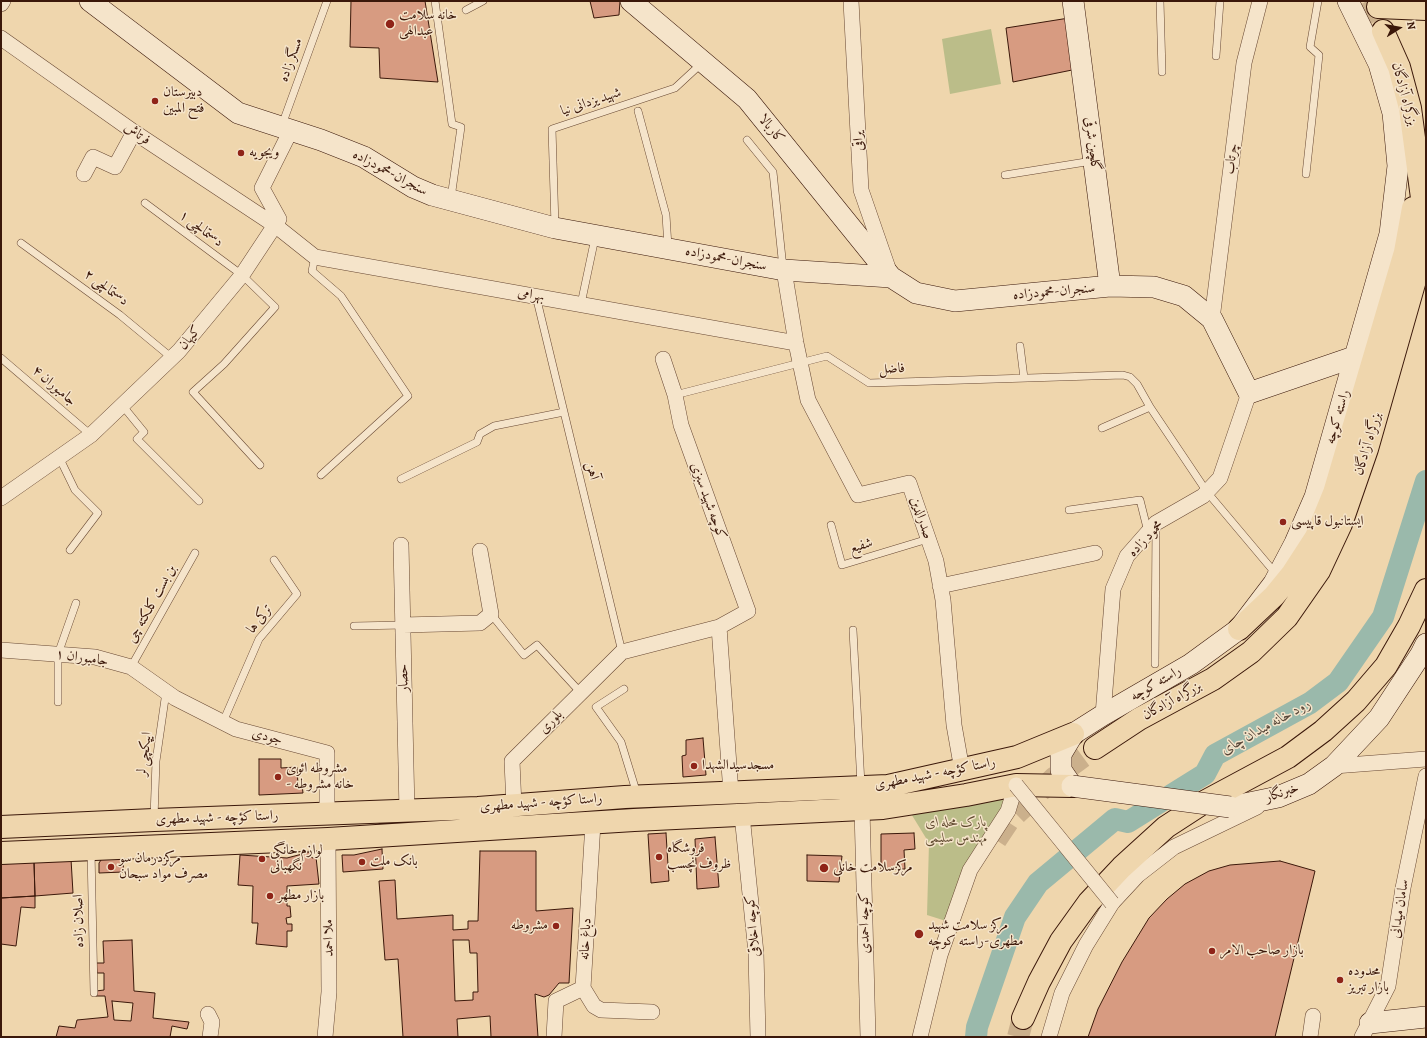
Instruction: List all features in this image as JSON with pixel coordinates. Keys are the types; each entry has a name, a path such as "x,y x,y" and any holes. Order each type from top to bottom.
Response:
{"main road":[{"path":"1388,4 1426,2"},
{"path":"1388,4 1426,9"},
{"name":"بزرگراه آزادگان","path":"1095,748 1139,719 1212,679 1251,652 1287,617 1319,572 1341,524 1367,449 1423,252 1424,213 1410,108 1399,67 1374,33"},
{"path":"1239,629 1274,596 1292,574 1316,537 1334,493 1405,252 1413,212 1418,164"},
{"path":"1023,1018 1039,982 1061,941 1089,902 1122,867 1166,827 1206,800 1288,757 1323,731 1356,701 1386,666 1409,626 1426,590"},
{"name":"راستا کؤچه - شهید مطهری","path":"1,827 407,811 514,806 638,797 871,787 962,770 1010,759 1073,734"},
{"path":"1010,759 1021,762 1026,769 1025,776 1016,785"},
{"path":"962,770 966,796"},
{"name":"راستا کؤچه - شهید مطهری","path":"1,853 328,839 634,820 873,808 966,796 1016,785 1072,786"},
{"path":"871,787 873,808"},
{"path":"327,814 328,839"}],"street":[{"name":"سنجران-محمودزاده","path":"90,1 238,114 286,129 364,157 413,187 451,200 555,228 784,270 891,276 916,293 955,301 1110,286 1154,287 1184,296 1212,319 1249,393"},
{"name":"کاربالا","path":"631,1 747,100 891,276"},
{"name":"یراقی","path":"851,1 861,190 891,276"},
{"name":"گلچین شرقی","path":"1073,1 1110,286"},
{"name":"چرتاب","path":"1212,319 1244,62 1260,1"},
{"name":"راسته کوچه","path":"1073,734 1102,715 1191,664 1239,629 1278,576 1295,544 1315,497 1390,234 1398,166 1393,113 1379,64 1374,33 1348,1"},
{"path":"1374,33 1388,4"},
{"name":"فرتاش","path":"1,38 134,132 276,226"},
{"path":"276,226 280,218 262,188 286,129"},
{"path":"84,174 93,157 115,167 134,132"},
{"name":"بهرامی","path":"276,226 315,257 796,343"},
{"name":"کیهان","path":"1,498 91,435 172,358 242,275 276,226"},
{"name":"صدرالدین","path":"784,270 796,343 808,400 858,495 909,483 936,561 940,586 954,725 962,770"},
{"path":"1249,393 1354,357"},
{"name":"کوچه شهید سبزی","path":"622,652 719,627 748,611 681,425 675,394 663,360"},
{"name":"محمود زاده","path":"1102,715 1113,589 1127,556 1152,528 1203,496 1220,478 1249,393"},
{"name":"حصار","path":"402,545 407,811"},
{"path":"403,625 480,623 491,614 480,551"},
{"path":"940,586 1096,553"},
{"path":"719,627 731,793"},
{"name":"خبرنگار","path":"1072,786 1230,807 1278,797 1308,784 1334,766 1379,718 1426,644"},
{"name":"جامبوران ۱","path":"1,650 95,657 131,667 161,689"},
{"name":"بلوری","path":"514,806 512,761 622,652"},
{"name":"جودی","path":"161,689 236,730 327,753 327,814"},
{"path":"1072,786 1061,770 1061,754 1073,734"},
{"path":"1334,766 1426,759"},
{"name":"سامان میدانی","path":"1366,1030 1388,986 1403,888 1426,776"},
{"path":"1016,785 1112,903"},
{"path":"920,1037 940,955 970,870 1008,811 1016,785"},
{"path":"1049,1037 1062,993 1086,945 1112,903 1138,875 1174,847 1278,797"},
{"name":"کوچه احمدی","path":"868,1037 873,808"},
{"name":"کوچه اخلاقی","path":"742,815 756,953 758,1037"},
{"name":"دباغ خانه","path":"583,988 593,823"},
{"name":"ملا احمد","path":"325,1037 329,992 328,839"},
{"path":"554,1037 556,1001 583,988 594,1006 601,1010 652,1012"},
{"path":"208,1014 212,1022 210,1037"},
{"path":"1310,1037 1313,1016"},
{"path":"1366,1030 1426,1017"}],"lane":[{"name":"مسگر زاده","path":"286,129 327,1"},
{"path":"435,1 452,124 461,127 451,200"},
{"path":"466,10 483,1"},
{"path":"1160,1 1162,72"},
{"path":"1216,56 1220,1"},
{"path":"1306,174 1319,55 1310,47 1318,1"},
{"name":"شهید یزدانی نیا","path":"555,228 552,128 675,88 703,62"},
{"path":"638,111 666,215 668,248"},
{"path":"748,140 773,172 784,270"},
{"path":"1005,175 1094,160"},
{"name":"دستمالچی ۱","path":"145,203 242,275 275,307 224,364 193,392 260,465"},
{"path":"581,304 596,235"},
{"name":"دستمالچی ۲","path":"22,243 120,315 172,358"},
{"path":"315,257 312,271 341,296 408,396 321,474"},
{"name":"آهن","path":"536,296 622,652"},
{"path":"1020,346 1024,378"},
{"name":"فاضل","path":"675,394 827,356 869,383 1123,375 1130,377 1137,384 1150,407"},
{"name":"جامبوران ۴","path":"1,358 91,435"},
{"path":"122,405 144,432 137,439 199,501"},
{"path":"1102,428 1150,407 1207,492 1278,576"},
{"path":"401,480 477,442 480,434 494,426 564,412"},
{"path":"59,457 75,490 98,513 70,550"},
{"path":"1070,510 1140,500 1152,528 1155,664"},
{"name":"شفیع","path":"831,525 842,565 928,539"},
{"name":"بن بست کلکته چی","path":"131,667 195,553"},
{"name":"ترکی ها","path":"223,722 259,639 297,594 274,560"},
{"path":"58,702 58,654 76,603"},
{"path":"491,614 524,655 537,645 581,693"},
{"path":"354,626 403,625"},
{"path":"853,630 871,787"},
{"name":"ایپکچی لر","path":"154,820 161,689"},
{"path":"624,689 596,707 621,742 638,797"},
{"name":"اصلان زاده","path":"91,849 94,992"}],"green space":[{"path":"991,29 1001,84 950,94 942,39"},
{"name":"پارک محله ای مهندس سلیمی","path":"1006,798 946,921 927,915 929,843 910,812"}],"building":[{"name":"خانه سلامت عبدالهی","path":"351,1 425,1 438,82 380,78 379,48 350,47"},
{"path":"590,1 620,1 619,15 594,18"},
{"path":"1069,18 1077,69 1013,82 1006,28"},
{"name":"مسجدسیدالشهدا","path":"703,738 706,775 683,777 682,756 686,755 686,740"},
{"name":"مشروطه ائوی - خانه مشروطه","path":"259,759 281,759 281,768 297,767 298,786 302,785 303,793 259,795"},
{"name":"فروشگاه ظروف نچسب","path":"666,833 669,881 651,883 648,834"},
{"path":"914,833 915,849 904,850 905,869 881,870 881,834"},
{"path":"715,837 719,887 697,889 695,839"},
{"name":"بانک ملت","path":"382,849 383,869 343,872 342,855 354,855"},
{"path":"480,851 536,851 536,911 573,908 569,983 559,983 549,995 544,997 535,994 538,1037 491,1037 490,1016 457,1019 458,1037 403,1037 398,959 385,960 379,881 395,880 397,919 453,915 453,930 468,929 468,921 478,921","holes":["453,940 469,940 470,953 477,953 478,992 473,992 473,1000 455,1001"]},
{"name":"بازار مطهر","path":"310,852 312,858 316,857 319,884 287,886 287,906 290,906 291,917 286,918 287,924 292,924 292,931 287,931 287,947 256,944 258,923 252,923 253,886 238,885 240,855 287,858"},
{"name":"مرکزسلامت خانلی","path":"807,855 842,856 839,882 807,881"},
{"name":"مرکزدرمان سو مصرف مواد سبحان","path":"124,856 123,872 99,873 99,863 103,857"},
{"path":"71,859 73,893 35,896 34,862"},
{"name":"بازار صاحب الامر","path":"1280,861 1315,871 1275,1037 1088,1037 1098,1009 1122,962 1149,918 1167,899 1185,884 1209,871 1230,865"},
{"path":"34,862 35,896 1,898 1,864"},
{"path":"35,896 35,908 21,907 16,946 1,944 1,898"},
{"path":"132,940 134,991 155,993 153,1018 189,1022 187,1029 172,1026 170,1037 56,1037 59,1026 75,1028 77,1020 108,1017 105,996 96,996 96,991 104,990 104,973 97,973 96,963 104,963 103,941","holes":["112,1001 133,1003 131,1021 114,1020"]}],"waterway":[{"name":"رود خانه میدان چای","path":"976,1037 977,1027 1015,917 1038,883 1115,819 1128,822 1205,774 1215,755 1310,703 1338,682 1383,617 1426,481"}],"tunnel":[{"path":"1367,1 1383,31"},
{"path":"996,840 1008,822 1054,778 1095,748"},
{"path":"1018,1037 1023,1018"}],"place":[{"name":"خانه سلامت عبدالهی","path":"390,24"},
{"name":"دبیرستان فتح المبین","path":"155,101"},
{"name":"ویجویه","path":"241,153"},
{"name":"ایستانبول قاپیسی","path":"1283,522"},
{"name":"مسجدسیدالشهدا","path":"694,766"},
{"name":"مشروطه ائوی - خانه مشروطه","path":"278,777"},
{"name":"فروشگاه ظروف نچسب","path":"659,857"},
{"name":"لوازم خانگی نگهبانی","path":"262,859"},
{"name":"بانک ملت","path":"362,862"},
{"name":"مرکزدرمان سو مصرف مواد سبحان","path":"111,867"},
{"name":"مرکزسلامت خانلی","path":"824,868"},
{"name":"بازار مطهر","path":"270,896"},
{"name":"مشروطه","path":"556,926"},
{"name":"مرکز سلامت شهید مطهری-راسته کوچه","path":"919,934"},
{"name":"بازار صاحب الامر","path":"1212,951"},
{"name":"محدوده بازار تبریز","path":"1340,980"}]}
